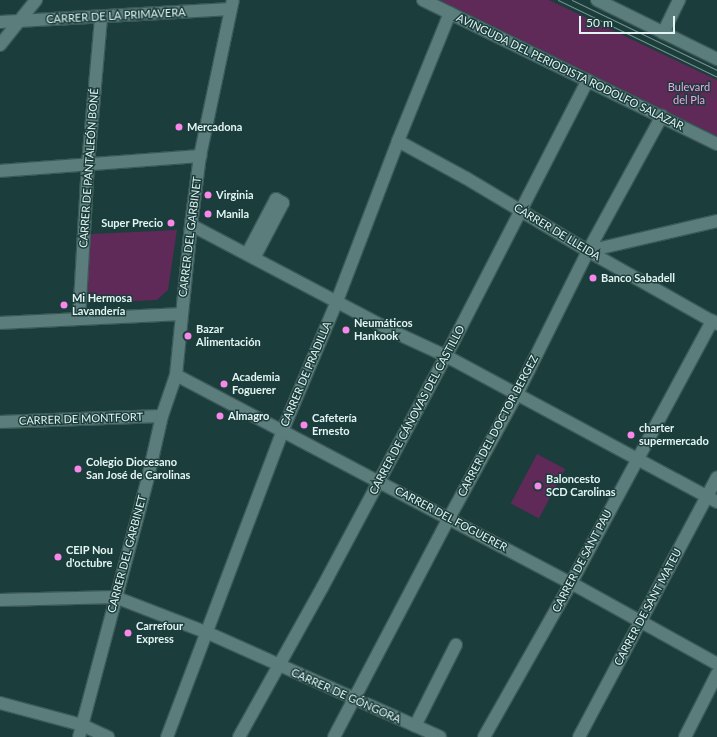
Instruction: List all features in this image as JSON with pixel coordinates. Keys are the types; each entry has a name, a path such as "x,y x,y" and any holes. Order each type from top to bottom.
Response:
{"street":[{"path":"0,45 36,0"},
{"name":"AVINGUDA DEL PERIODISTA RODOLFO SALAZAR","path":"423,0 717,144"},
{"path":"597,0 717,59"},
{"path":"663,33 679,0"},
{"name":"CARRER DE LA PRIMAVERA","path":"0,22 101,17 232,4"},
{"name":"CARRER DEL GARBINET","path":"79,737 149,473 162,416 176,375 181,314 200,156 232,4"},
{"name":"CARRER DE PRADILLA","path":"167,737 208,633 282,432 337,301 398,141 450,13"},
{"name":"CARRER DE PANTALEÓN BONÉ","path":"80,319 88,164 101,17"},
{"name":"CARRER DE CÁNOVAS DEL CASTILLO","path":"239,737 322,588 446,356 588,80"},
{"name":"CARRER DEL DOCTOR BERGEZ","path":"334,737 449,518 517,394 588,251 662,116"},
{"name":"CARRER DE LLEIDA","path":"398,141 466,178 588,251 714,322"},
{"path":"0,171 200,156"},
{"path":"588,251 717,221"},
{"path":"191,225 394,332 446,356 712,500"},
{"path":"0,323 181,314"},
{"name":"CARRER DE SANT PAU","path":"484,737 571,583 636,459 714,322"},
{"name":"CARRER DEL FOGUERER","path":"176,375 282,432 379,480 640,620 717,664"},
{"name":"CARRER DE MONTFORT","path":"0,422 162,416"},
{"name":"CARRER DE SANT MATEU","path":"579,737 640,620 712,500 717,477"},
{"path":"0,600 115,597"},
{"name":"CARRER DE GÓNGORA","path":"115,597 208,633 278,666 440,737"},
{"name":"CARRER DE GÓNGORA","path":"415,726 456,645"},
{"path":"685,737 717,674"},
{"path":"0,703 82,725 108,737"}],"green space":[{"name":"Bulevard del Pla","path":"440,0 549,0 717,80 717,136"},
{"path":"177,230 168,290 157,300 93,303 86,295 91,234"},
{"name":"Baloncesto SCD Carolinas","path":"537,454 565,469 539,518 511,503"}],"tram line":[{"path":"558,0 717,77"},
{"path":"572,0 717,70"}],"place":[{"name":"Mercadona","path":"179,127"},
{"name":"Virginia","path":"208,195"},
{"name":"Manila","path":"208,214"},
{"name":"Super Precio","path":"171,223"},
{"name":"Banco Sabadell","path":"593,278"},
{"name":"Mi Hermosa Lavandería","path":"64,305"},
{"name":"Neumáticos Hankook","path":"346,330"},
{"name":"Bazar Alimentación","path":"188,336"},
{"name":"Academia Foguerer","path":"224,384"},
{"name":"Almagro","path":"220,416"},
{"name":"Cafetería Ernesto","path":"304,425"},
{"name":"charter supermercado","path":"631,435"},
{"name":"Colegio Diocesano San José de Carolinas","path":"78,469"},
{"name":"Baloncesto SCD Carolinas","path":"538,486"},
{"name":"CEIP Nou d'octubre","path":"58,557"},
{"name":"Carrefour Express","path":"128,633"}]}
